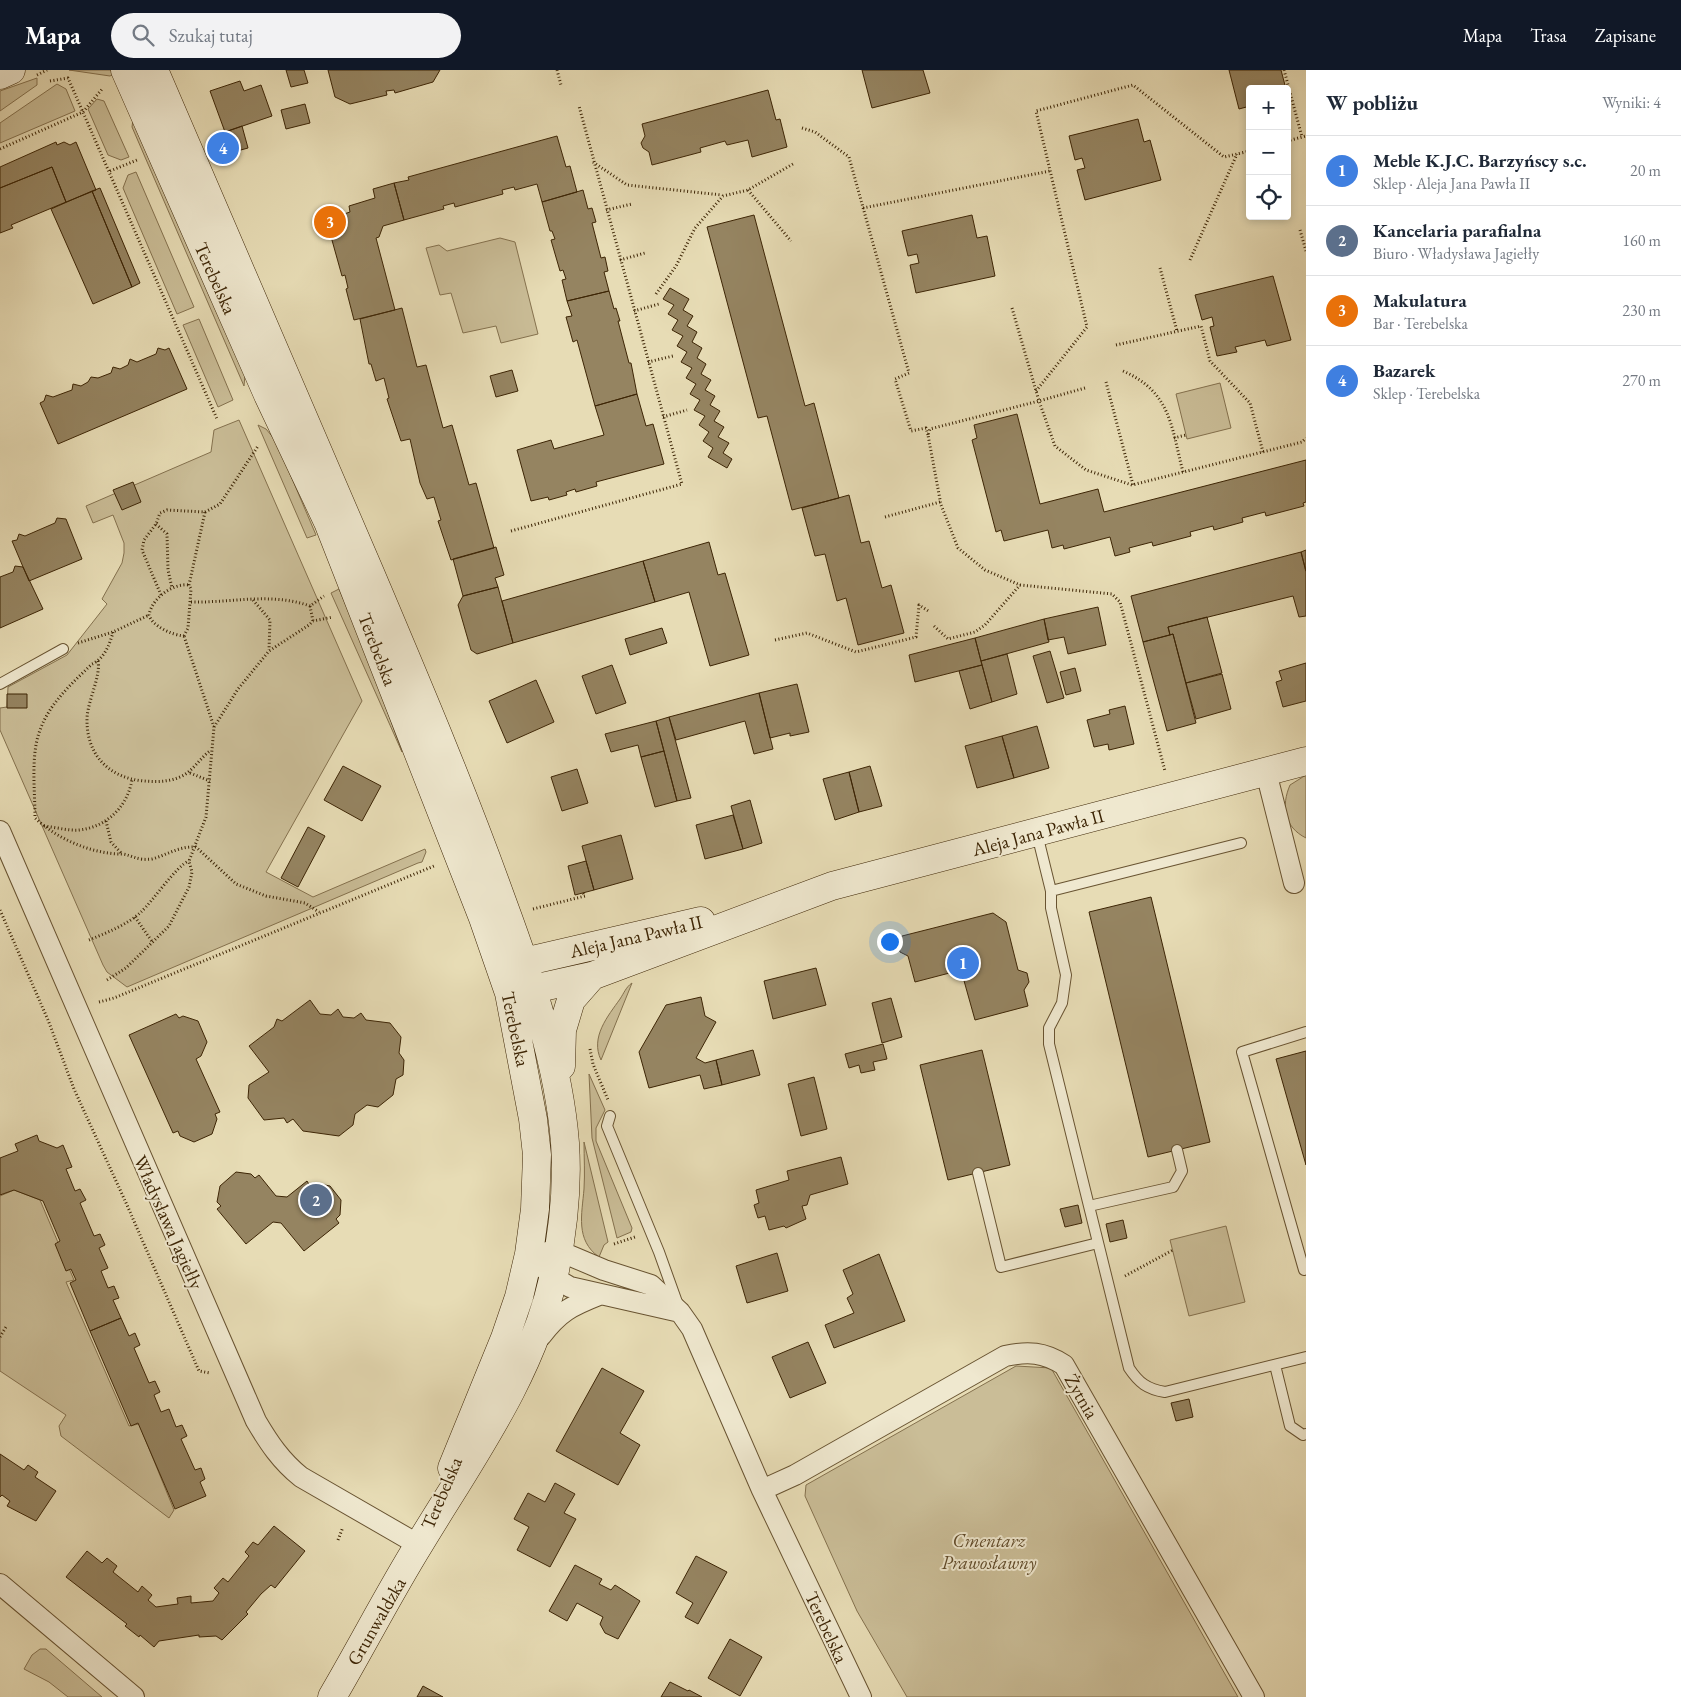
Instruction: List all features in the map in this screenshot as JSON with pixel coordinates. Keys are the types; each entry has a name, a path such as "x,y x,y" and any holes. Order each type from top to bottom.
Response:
{"street":[{"path":"0,75 10,70"},
{"name":"Terebelska","path":"154,70 291,385 452,768 521,992 560,1103"},
{"name":"Terebelska","path":"115,78 328,522 512,964"},
{"name":"Aleja Jana Pawła II","path":"521,992 592,976 832,886 1306,761"},
{"path":"1266,772 1300,882"},
{"name":"Władysława Jagiełły","path":"0,831 252,1412 269,1445 286,1464 301,1476 419,1545"},
{"name":"Aleja Jana Pawła II","path":"512,964 669,927 771,908"},
{"name":"Terebelska","path":"419,1545 492,1429 532,1348 559,1251 566,1167 560,1103 562,1030 571,1000 592,976"},
{"name":"Terebelska","path":"419,1545 505,1338 519,1297 529,1254 535,1209 537,1155 526,1075 521,992"},
{"name":"Terebelska","path":"529,1254 559,1251 604,1270 650,1285 680,1312 692,1329 762,1490 861,1697"},
{"path":"529,1254 553,1277 570,1287 599,1296 680,1312"},
{"name":"Terebelska","path":"532,1348 554,1318 568,1308 599,1296"},
{"name":"Żytnia","path":"762,1490 796,1475 1005,1356 1032,1352 1054,1358 1064,1366 1254,1697"},
{"name":"Grunwaldzka","path":"332,1697 419,1545"},
{"path":"0,1584 134,1697"}],"lane":[{"path":"0,684 63,649"},
{"path":"1037,833 1051,891 1051,908 1066,975 1062,1003 1049,1028 1049,1044 1129,1368 1137,1381 1150,1389 1165,1392 1306,1357"},
{"path":"1051,891 1241,843"},
{"path":"1304,1270 1242,1052 1306,1032"},
{"name":"Terebelska","path":"610,1116 606,1126 661,1258 680,1312"},
{"path":"1089,1206 1173,1186 1182,1171 1177,1150"},
{"path":"978,1173 1001,1267 1098,1243"},
{"path":"1276,1365 1290,1426 1303,1435 1306,1434"}],"path":[{"path":"557,70 561,84"},
{"path":"1284,70 1304,137 1291,140"},
{"path":"50,82 68,78 218,419"},
{"path":"0,149 83,112 115,78"},
{"path":"1036,391 1087,327 1036,111 1133,84 1224,157 1246,152"},
{"path":"511,531 682,484 579,106"},
{"path":"802,128 815,132 849,157 909,373 895,379 911,431 926,428 940,502 958,548 985,570 1020,585 1112,594 1120,602 1165,771"},
{"path":"1190,260 1238,154"},
{"path":"110,171 139,160"},
{"path":"593,162 627,185 723,196 748,190 793,164"},
{"path":"863,208 1050,170"},
{"path":"748,190 792,240"},
{"path":"656,294 676,266 695,228 723,196"},
{"path":"606,210 632,204"},
{"path":"1300,230 1306,251"},
{"path":"620,260 645,253"},
{"path":"1160,268 1177,331"},
{"path":"634,311 659,304"},
{"path":"1012,308 1039,401 1055,446 1086,470 1133,485 1302,442 1306,438"},
{"path":"1116,345 1201,326 1210,361 1250,403 1263,452"},
{"path":"648,362 673,356"},
{"path":"1123,371 1147,384 1162,400 1183,472"},
{"path":"1106,382 1133,485"},
{"path":"928,435 930,429 1085,388"},
{"path":"663,417 687,410"},
{"path":"1174,438 1186,435"},
{"path":"161,595 142,550 144,540 156,524 160,513 167,510 206,512 225,500 258,446"},
{"path":"885,517 940,502"},
{"path":"206,512 189,585 191,589 188,628 184,636 214,727"},
{"path":"156,524 163,528 167,534 168,570 172,588"},
{"path":"63,649 113,632 149,615 153,604 161,595 172,588 189,585"},
{"path":"934,626 948,638 975,632 985,625 1020,585"},
{"path":"310,606 324,596"},
{"path":"190,602 279,598 310,606"},
{"path":"252,600 270,620 269,651"},
{"path":"775,640 807,633 856,652 916,637 919,605 930,612"},
{"path":"310,606 313,621"},
{"path":"149,615 151,620 160,626 172,633 184,636"},
{"path":"89,940 135,917 157,896 182,865 189,861 206,818 212,765 210,751 214,727 238,689 269,651 313,621 333,617"},
{"path":"113,632 110,642 98,662 99,668 89,702 87,717 90,741 102,764 115,773 132,780 160,782 190,772 198,760 210,751"},
{"path":"98,662 92,664 59,696 49,711 38,736 35,754 35,818 43,826 60,837 99,852 115,856 122,854"},
{"path":"190,772 210,781"},
{"path":"43,826 78,830 106,821 121,807 128,795 132,780"},
{"path":"106,821 111,842 122,854 135,859 150,859 175,850 196,847"},
{"path":"196,847 236,884 266,896 305,903 319,912"},
{"path":"107,980 126,968 169,926 183,900 192,872 189,861"},
{"path":"93,1004 114,998 437,865"},
{"path":"530,909 585,896 583,893"},
{"path":"135,917 153,943"},
{"path":"590,1049 593,1064 608,1097"},
{"path":"1108,1282 1115,1281 1173,1250"},
{"path":"0,1337 6,1327"},
{"path":"338,1540 345,1522"}],"green space":[{"path":"69,70 115,70 116,73 110,76"},
{"path":"37,78 37,85 0,111 0,91"},
{"path":"57,84 66,89 75,111 0,143 0,123"},
{"path":"97,99 104,101 129,157 121,160 108,155 88,109"},
{"path":"134,111 245,375 244,386 132,127"},
{"path":"136,172 194,307 177,314 123,188 128,175"},
{"path":"500,238 515,242 538,334 501,343 496,326 463,333 451,293 440,295 426,248 439,245 447,251"},
{"path":"199,319 233,400 218,407 183,325"},
{"path":"1220,383 1231,428 1187,439 1176,394"},
{"path":"239,420 362,701 266,872 313,897 425,849 426,852 422,862 127,987 107,972 103,965 0,730 0,708 7,707 8,687 67,655 107,604 102,599 122,563 124,543 113,515 93,523 86,506 211,452 214,430"},
{"path":"258,425 266,429 276,441 316,535 307,538"},
{"path":"339,589 364,646 402,752 331,593"},
{"path":"1306,775 1306,838 1293,828 1286,815 1285,808 1290,785"},
{"path":"632,983 601,1060 598,1043 602,1027 625,990"},
{"path":"589,1074 605,1110 596,1128 596,1141 632,1228 631,1232 617,1238 592,1138"},
{"path":"584,1142 608,1242 604,1245 599,1257 591,1250 583,1235"},
{"path":"14,1190 40,1200 74,1280 66,1282 129,1426 139,1424 174,1510 169,1518 61,1436 59,1426 66,1415 0,1371 0,1196"},
{"path":"1226,1226 1245,1302 1189,1316 1170,1240"},
{"name":"Cmentarz Prawosławny","path":"1016,1366 1051,1368 1238,1697 907,1697 857,1611 805,1496 806,1485"},
{"path":"40,1649 46,1649 102,1697 68,1697 49,1682 24,1669 32,1655"}],"building":[{"path":"286,70 304,70 308,83 291,87"},
{"path":"328,70 440,70 433,82 395,93 394,90 386,91 387,95 350,104 335,97"},
{"path":"862,70 923,70 930,93 872,108"},
{"path":"1229,70 1281,70 1285,85 1246,85 1246,107 1239,109"},
{"path":"240,81 244,91 261,85 272,116 225,132 210,91"},
{"path":"768,90 776,120 780,119 787,147 752,157 748,140 727,145 725,141 700,148 701,152 652,165 649,152 643,148 641,143 645,136 642,124"},
{"path":"305,104 310,123 286,129 281,110"},
{"path":"1138,119 1144,142 1150,140 1161,180 1085,200 1077,170 1085,168 1082,158 1075,160 1069,136"},
{"path":"242,126 248,148 219,156 216,141 226,137 225,132"},
{"path":"557,136 566,167 570,166 577,192 542,202 537,184 515,190 514,187 502,190 503,194 455,207 454,203 443,206 444,209 404,220 394,183 409,180 408,177"},
{"path":"56,142 57,145 64,142 70,145 76,142 96,190 66,202 52,167 0,188 0,167"},
{"path":"52,167 66,202 11,225 13,228 0,233 0,188"},
{"path":"394,183 404,220 383,226 379,237 376,238 395,310 354,320 346,289 348,288 345,275 342,276 330,233 318,227 327,210 338,216 350,212 349,206 375,198 373,189"},
{"path":"100,188 140,283 132,287 92,191"},
{"path":"583,190 588,209 592,208 596,222 592,223 601,258 605,257 608,271 604,272 609,291 567,301 562,280 566,279 563,270 560,271 551,240 555,239 552,231 550,231 542,202"},
{"path":"92,191 132,287 93,304 51,209"},
{"path":"754,215 805,406 814,403 839,498 792,510 767,416 758,418 707,227"},
{"path":"972,215 977,238 987,236 995,276 916,293 910,265 919,263 917,254 908,256 902,231"},
{"path":"1273,276 1291,340 1267,346 1265,340 1235,347 1237,352 1217,356 1210,327 1214,326 1212,317 1202,320 1195,295"},
{"path":"670,288 689,299 683,310 693,316 687,326 697,332 692,342 702,348 697,358 706,364 701,374 711,380 705,390 715,396 710,405 720,411 714,421 724,427 718,437 729,443 723,453 732,459 727,468 708,457 713,448 703,441 709,432 699,425 705,416 694,410 700,400 690,394 696,384 686,378 692,368 681,362 687,352 677,346 683,336 672,330 678,320 668,314 674,305 663,299"},
{"path":"609,291 614,309 616,308 620,321 618,321 629,363 631,363 637,394 595,406 577,340 573,342 566,317 572,316 567,301"},
{"path":"402,308 417,367 426,365 443,428 452,425 469,485 476,483 494,548 451,560 438,521 441,520 434,497 427,499 420,483 410,439 401,441 387,399 389,398 384,378 376,381 371,364 369,364 360,319"},
{"path":"158,348 165,350 169,348 187,389 58,444 40,403 44,401 46,395 53,397 72,390 73,384 81,386 88,382 91,377 98,378 111,373 113,367 120,369 128,365 130,359 137,362 156,354"},
{"path":"512,370 518,391 496,397 490,376"},
{"path":"637,394 646,426 653,424 664,464 596,482 597,486 576,492 575,489 566,492 567,495 549,500 548,497 531,501 517,450 551,440 554,449 604,435 595,406"},
{"path":"1017,414 1040,504 1098,489 1104,512 1306,460 1306,502 1303,503 1304,506 1266,516 1265,512 1242,518 1243,522 1214,530 1213,526 1190,532 1191,536 1153,546 1152,542 1129,548 1130,552 1115,556 1110,537 1064,549 1063,545 1052,548 1048,530 1004,541 1001,530 996,532 972,440 977,438 974,425"},
{"path":"133,482 141,502 122,510 113,490"},
{"path":"849,495 861,543 869,541 882,588 891,585 904,633 858,645 846,598 837,601 825,554 815,556 802,508"},
{"path":"57,518 66,519 82,559 29,581 12,541 17,540 19,534 25,536 55,523"},
{"path":"709,542 718,575 725,573 749,655 710,666 689,592 655,602 643,561"},
{"path":"496,547 504,575 495,578 498,587 463,596 453,559"},
{"path":"1306,550 1306,571 1301,552"},
{"path":"1301,552 1306,572 1306,616 1299,617 1293,596 1168,627 1170,635 1143,642 1131,596"},
{"path":"643,561 655,602 513,643 502,601"},
{"path":"15,566 23,567 43,609 0,628 0,577 13,572"},
{"path":"498,587 513,643 477,654 471,650 458,605 463,596"},
{"path":"1098,607 1106,645 1068,654 1064,637 1048,640 1044,619"},
{"path":"1207,617 1222,673 1186,683 1173,634 1170,635 1168,627"},
{"path":"1044,619 1049,642 981,661 975,638"},
{"path":"662,628 667,643 630,655 625,639"},
{"path":"1173,634 1196,723 1167,731 1143,642"},
{"path":"975,638 982,665 915,682 909,655"},
{"path":"1050,651 1064,698 1047,703 1033,656"},
{"path":"1007,654 1017,694 992,702 981,661"},
{"path":"1306,663 1306,701 1283,707 1276,682 1282,680 1279,671"},
{"path":"612,665 626,703 596,714 582,676"},
{"path":"982,665 992,702 970,709 959,671"},
{"path":"1075,668 1081,691 1066,695 1060,672"},
{"path":"1222,674 1231,709 1196,719 1186,683"},
{"path":"536,680 554,722 507,743 489,701"},
{"path":"797,684 809,732 790,736 790,733 770,738 759,693"},
{"path":"759,693 773,749 754,754 745,721 676,740 669,717"},
{"path":"7,694 27,694 27,708 7,708"},
{"path":"1125,706 1134,744 1109,750 1108,744 1094,747 1087,720 1110,714 1109,710"},
{"path":"669,717 691,798 677,801 656,721"},
{"path":"656,721 664,751 641,757 638,745 611,752 605,734"},
{"path":"1037,726 1049,768 1014,778 1002,736"},
{"path":"1002,736 1014,778 977,788 965,746"},
{"path":"664,751 677,801 655,807 641,757"},
{"path":"343,766 381,786 362,821 324,800"},
{"path":"870,766 882,806 859,812 849,772"},
{"path":"577,769 588,803 562,811 551,777"},
{"path":"849,772 859,812 835,820 823,779"},
{"path":"750,800 762,843 743,849 731,806"},
{"path":"733,815 743,849 705,859 696,825"},
{"path":"308,827 325,836 298,887 281,878"},
{"path":"621,835 633,879 594,890 582,846"},
{"path":"586,861 594,890 575,895 568,866"},
{"path":"1151,897 1210,1142 1148,1157 1089,912"},
{"path":"993,913 1006,922 1018,970 1027,973 1029,982 1024,990 1028,1006 975,1020 961,970 915,982 908,956 900,952 897,942 902,936"},
{"path":"816,968 826,1005 773,1019 764,981"},
{"path":"701,997 705,1016 716,1022 696,1058 705,1063 716,1060 722,1085 704,1089 700,1075 649,1088 639,1052 666,1005"},
{"path":"891,998 902,1037 882,1043 872,1003"},
{"path":"310,1000 320,1014 331,1015 338,1009 343,1017 354,1018 361,1013 366,1020 390,1023 401,1037 399,1053 404,1060 403,1075 396,1079 393,1095 378,1107 367,1105 355,1114 353,1125 339,1136 303,1131 293,1119 287,1123 284,1118 264,1120 248,1098 249,1085 269,1072 249,1046 274,1027 277,1019 282,1021"},
{"path":"176,1014 179,1018 183,1016 198,1021 207,1042 201,1056 196,1059 220,1112 215,1114 217,1119 212,1134 194,1142 180,1136 178,1131 173,1133 129,1035"},
{"path":"883,1044 887,1059 873,1062 875,1070 861,1073 859,1065 849,1068 845,1054"},
{"path":"753,1050 760,1075 722,1085 716,1060"},
{"path":"982,1050 1010,1165 948,1180 920,1065"},
{"path":"1306,1051 1306,1165 1276,1059"},
{"path":"814,1077 827,1129 801,1136 788,1084"},
{"path":"37,1135 39,1141 57,1148 63,1145 72,1167 66,1169 75,1191 80,1189 86,1200 80,1203 94,1236 100,1234 105,1245 99,1248 108,1268 101,1271 108,1288 114,1286 119,1298 113,1300 121,1318 90,1331 70,1283 76,1280 71,1269 66,1271 55,1244 60,1241 43,1201 14,1190 0,1195 0,1158 18,1151 15,1144"},
{"path":"841,1157 848,1184 810,1195 807,1205 802,1206 806,1219 786,1228 784,1226 769,1230 765,1216 758,1218 754,1205 759,1203 756,1190 789,1180 787,1171"},
{"path":"236,1172 251,1174 255,1178 259,1175 276,1196 287,1197 307,1181 310,1186 315,1183 330,1186 341,1200 340,1215 336,1219 339,1223 304,1251 281,1223 273,1222 246,1244 217,1209 221,1206 217,1202 220,1186"},
{"path":"1078,1205 1082,1223 1065,1227 1060,1209"},
{"path":"1123,1220 1127,1238 1110,1242 1106,1224"},
{"path":"777,1253 788,1291 747,1303 736,1266"},
{"path":"879,1254 905,1321 834,1348 825,1325 854,1313 847,1298 853,1294 843,1270"},
{"path":"121,1318 129,1336 135,1333 140,1345 134,1348 149,1383 155,1381 160,1392 154,1395 161,1412 169,1409 176,1427 182,1425 187,1436 181,1439 195,1470 201,1468 205,1479 200,1482 206,1496 175,1509 138,1423 131,1426 90,1331"},
{"path":"808,1342 826,1383 790,1398 772,1357"},
{"path":"602,1368 644,1391 620,1433 640,1445 618,1485 556,1451"},
{"path":"1189,1399 1193,1417 1176,1421 1171,1403"},
{"path":"0,1454 24,1470 28,1465 38,1472 35,1477 56,1491 36,1521 7,1506 10,1501 2,1495 0,1497"},
{"path":"555,1483 575,1494 564,1513 576,1519 550,1567 517,1550 529,1527 514,1519 528,1493 545,1502"},
{"path":"274,1526 305,1551 275,1588 271,1585 261,1594 246,1612 248,1614 222,1640 216,1636 199,1637 199,1635 159,1641 154,1647 140,1635 139,1637 125,1626 127,1624 66,1577 87,1551 102,1563 107,1558 117,1566 113,1572 138,1592 142,1586 152,1595 148,1600 156,1607 178,1604 177,1598 191,1596 191,1603 213,1601 219,1593 214,1588 223,1578 228,1582 249,1556 245,1552 253,1542 258,1545"},
{"path":"696,1556 727,1572 698,1624 685,1617 693,1603 676,1593"},
{"path":"575,1565 602,1579 599,1584 611,1590 615,1585 640,1601 618,1639 605,1633 600,1624 603,1617 577,1603 567,1621 549,1611"},
{"path":"730,1639 762,1657 740,1696 708,1678"},
{"path":"670,1682 689,1690 702,1697 661,1697"},
{"path":"423,1686 443,1697 417,1697"}],"place":[{"name":"Bazarek","path":"223,148"},
{"name":"Makulatura","path":"330,222"},
{"name":"Meble K.J.C. Barzyńscy s.c.","path":"963,963"},
{"name":"Kancelaria parafialna","path":"316,1200"}]}
